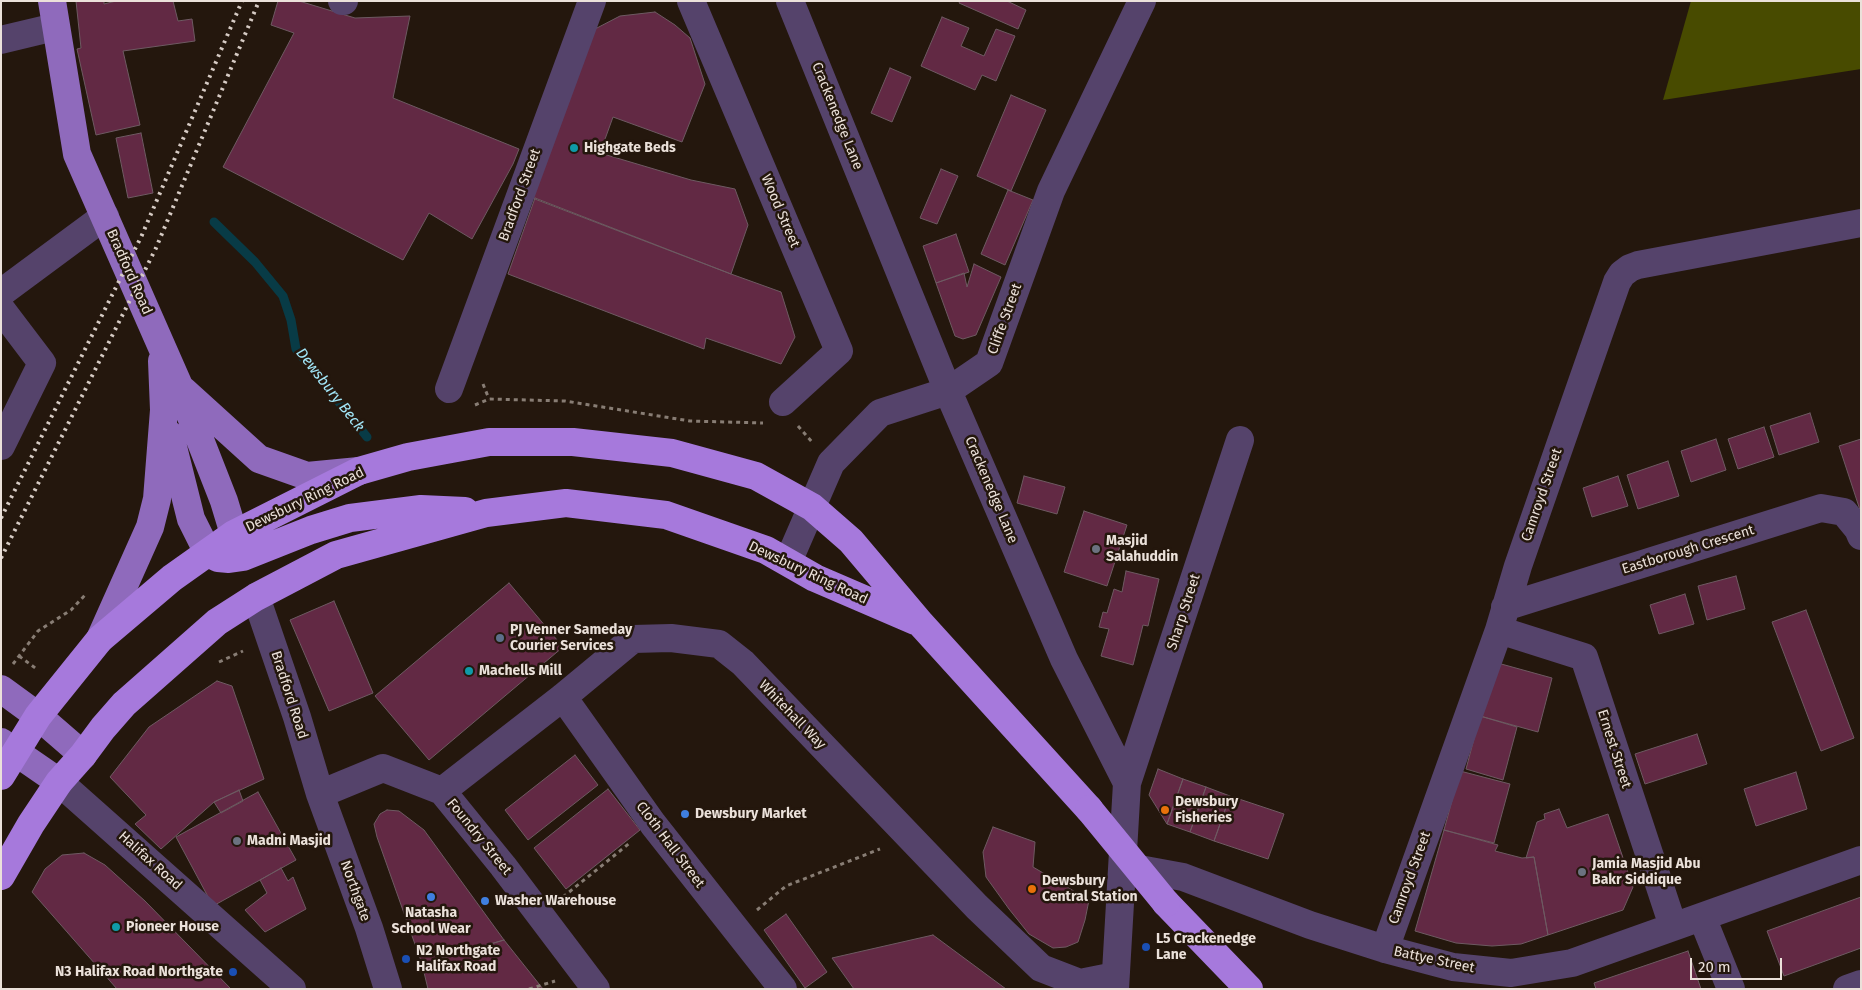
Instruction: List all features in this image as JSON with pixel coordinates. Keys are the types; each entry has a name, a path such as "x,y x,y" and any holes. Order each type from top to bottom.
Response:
{"highway":[{"name":"Dewsbury Ring Road","path":"1,776 8,747 38,716 100,639 172,578 208,552 239,546 359,471 408,457 489,442 574,442 672,453 756,476 812,507 850,541 921,624 1089,809 1166,903 1249,989"},
{"name":"Dewsbury Ring Road","path":"1,876 30,824 60,782 103,728 124,704 217,622 256,597 336,555 486,513 566,503 666,515 766,550 815,578 921,624"},
{"path":"256,597 239,546 311,530 350,518 421,509 486,513"}],"main road":[{"name":"Bradford Road","path":"53,14 77,154 179,386 224,501 239,546"},
{"path":"100,639 150,527 158,499 164,410 162,347"},
{"path":"179,386 258,459 307,476 359,471"},
{"path":"164,410 191,519 208,552"},
{"path":"4,680 38,716 83,755"},
{"name":"Halifax Road","path":"8,747 60,782"}],"street":[{"name":"Bradford Street","path":"448,389 592,1"},
{"name":"Wood Street","path":"691,1 839,351 783,402"},
{"name":"Crackenedge Lane","path":"790,1 948,391 1064,658 1127,783 1115,982"},
{"name":"Cliffe Street","path":"788,562 832,463 880,412 948,391 989,363 1051,192 1142,1"},
{"path":"1,40 53,14"},
{"path":"1,293 105,216"},
{"name":"Camroyd Street","path":"1384,949 1502,619 1617,282 1622,274 1638,264 1861,222"},
{"path":"1,309 42,363 1,446"},
{"name":"Sharp Street","path":"1127,783 1240,440"},
{"name":"Eastborough Crescent","path":"1502,619 1821,508 1844,512 1858,529 1861,536"},
{"name":"Bradford Road","path":"256,597 297,717 320,794"},
{"name":"Ernest Street","path":"1502,619 1584,657 1673,926"},
{"name":"Whitehall Way","path":"442,791 563,697 633,638 671,638 719,644 743,663 970,900 1041,968 1080,983 1115,982"},
{"name":"Cloth Hall Street","path":"563,697 653,824 783,989"},
{"name":"Foundry Street","path":"320,794 383,768 442,791 503,866 596,989"},
{"name":"Halifax Road","path":"60,782 292,989"},
{"name":"Northgate","path":"320,794 369,928 388,989"},
{"name":"Battye Street","path":"1123,866 1183,877 1310,926 1384,949 1454,967 1511,973 1572,963 1861,860"},
{"path":"1702,917 1731,989"},
{"path":"1847,989 1861,984"}],"path":[{"path":"4,680 38,631 71,610 90,590"},
{"path":"563,897 653,824"},
{"path":"734,928 786,886 889,846"},
{"path":"529,989 540,986"}],"shaded area":[{"path":"1691,1 1861,1 1861,69 1663,100"}],"building":[{"path":"76,1 104,1 104,4 116,1 173,1 178,21 192,19 195,41 123,51 140,125 96,135 77,49 81,48"},
{"path":"278,1 299,1 355,18 410,16 393,98 519,149 513,164 472,239 429,213 403,260 223,167 294,33 271,25"},
{"path":"960,1 1007,1 1026,10 1018,29 959,3"},
{"name":"Highgate Beds","path":"655,12 690,38 705,84 682,142 613,117 600,153 691,180 735,189 748,225 731,274 527,196 595,29 620,16"},
{"path":"942,17 969,28 961,46 984,56 996,29 1015,36 996,81 982,75 975,90 921,66"},
{"path":"890,68 911,77 892,122 871,113"},
{"path":"1011,95 1046,110 1011,191 977,176"},
{"path":"141,133 153,193 128,198 116,138"},
{"path":"941,169 958,176 937,224 920,218"},
{"path":"1008,190 1033,200 1005,265 981,254"},
{"path":"535,198 781,292 795,337 781,364 706,338 704,349 508,274"},
{"path":"956,234 969,272 936,283 923,246"},
{"path":"974,264 1001,277 976,335 963,339 955,336 936,283 964,273 967,287"},
{"path":"1810,413 1819,442 1779,455 1770,426"},
{"path":"1764,427 1774,457 1738,469 1728,439"},
{"path":"1716,439 1726,470 1691,482 1681,451"},
{"path":"1861,439 1861,513 1839,446"},
{"path":"1668,461 1679,496 1638,509 1627,475"},
{"path":"1024,476 1065,487 1057,514 1017,503"},
{"path":"1618,476 1628,506 1592,517 1583,488"},
{"name":"Masjid Salahuddin","path":"1084,511 1127,525 1107,586 1064,572"},
{"path":"1126,571 1159,579 1148,626 1143,625 1133,665 1101,656 1109,629 1099,627 1103,612 1107,613 1114,589 1122,592"},
{"path":"1736,576 1745,609 1707,620 1698,586"},
{"name":"Machells Mill","path":"509,583 563,647 429,760 375,696"},
{"path":"1685,594 1694,624 1659,634 1650,605"},
{"path":"334,601 373,693 329,711 290,620"},
{"path":"1806,610 1854,738 1821,751 1772,622"},
{"path":"1494,662 1552,678 1538,732 1480,716"},
{"path":"217,681 232,686 264,779 214,802 161,849 135,824 146,815 110,777 149,727"},
{"path":"1480,716 1517,727 1503,780 1466,769"},
{"path":"1697,734 1707,764 1645,784 1635,754"},
{"path":"575,755 598,785 528,840 505,810"},
{"name":"Dewsbury Fisheries","path":"1158,769 1183,779 1167,824 1149,795"},
{"path":"1460,771 1510,784 1494,843 1444,830"},
{"path":"1796,772 1807,809 1756,826 1744,789"},
{"path":"1183,779 1206,787 1190,832 1167,824"},
{"path":"1206,787 1230,796 1214,841 1190,832"},
{"path":"608,789 640,830 566,889 534,848"},
{"path":"239,790 243,801 221,813 214,802"},
{"path":"258,792 296,860 213,906 176,837"},
{"path":"1230,796 1284,814 1268,859 1214,841"},
{"name":"Jamia Masjid Abu Bakr Siddique","path":"1559,809 1567,828 1608,814 1633,887 1623,910 1548,935 1534,857 1526,858 1537,822 1545,819 1544,814"},
{"path":"387,810 399,811 424,830 504,940 422,964 374,824 380,814"},
{"name":"Dewsbury Central Station","path":"993,827 1035,842 1033,867 1089,900 1078,942 1066,947 1053,948 1029,934 1009,909 986,877 983,852"},
{"path":"1444,830 1498,845 1495,851 1522,858 1534,857 1548,935 1521,944 1492,946 1456,943 1415,931"},
{"name":"Pioneer House","path":"84,853 105,865 145,901 231,989 117,989 32,892 45,869 62,855"},
{"path":"281,868 288,881 293,877 306,909 265,932 245,910 267,893 260,880"},
{"path":"1861,897 1861,948 1784,976 1767,931"},
{"path":"786,914 827,972 805,988 764,930"},
{"path":"933,935 1006,989 854,989 832,958"},
{"path":"504,940 543,989 428,989 422,964"},
{"path":"1688,951 1701,989 1596,989 1594,983"}],"waterway":[{"name":"Dewsbury Beck","path":"214,222 255,262 283,296 291,320 296,349 367,437"}],"railway":[{"path":"1,518 142,235 242,1"},
{"path":"1,558 156,248 259,1"}],"place":[{"name":"Highgate Beds","path":"574,148"},
{"name":"Masjid Salahuddin","path":"1096,549"},
{"name":"PJ Venner Sameday Courier Services","path":"500,638"},
{"name":"Machells Mill","path":"469,671"},
{"name":"Dewsbury Fisheries","path":"1165,810"},
{"name":"Dewsbury Market","path":"685,814"},
{"name":"Madni Masjid","path":"237,841"},
{"name":"Jamia Masjid Abu Bakr Siddique","path":"1582,872"},
{"name":"Dewsbury Central Station","path":"1032,889"},
{"name":"Natasha School Wear","path":"431,897"},
{"name":"Washer Warehouse","path":"485,901"},
{"name":"Pioneer House","path":"116,927"},
{"name":"L5 Crackenedge Lane","path":"1146,947"},
{"name":"N2 Northgate Halifax Road","path":"406,959"},
{"name":"N3 Halifax Road Northgate","path":"233,972"}]}
